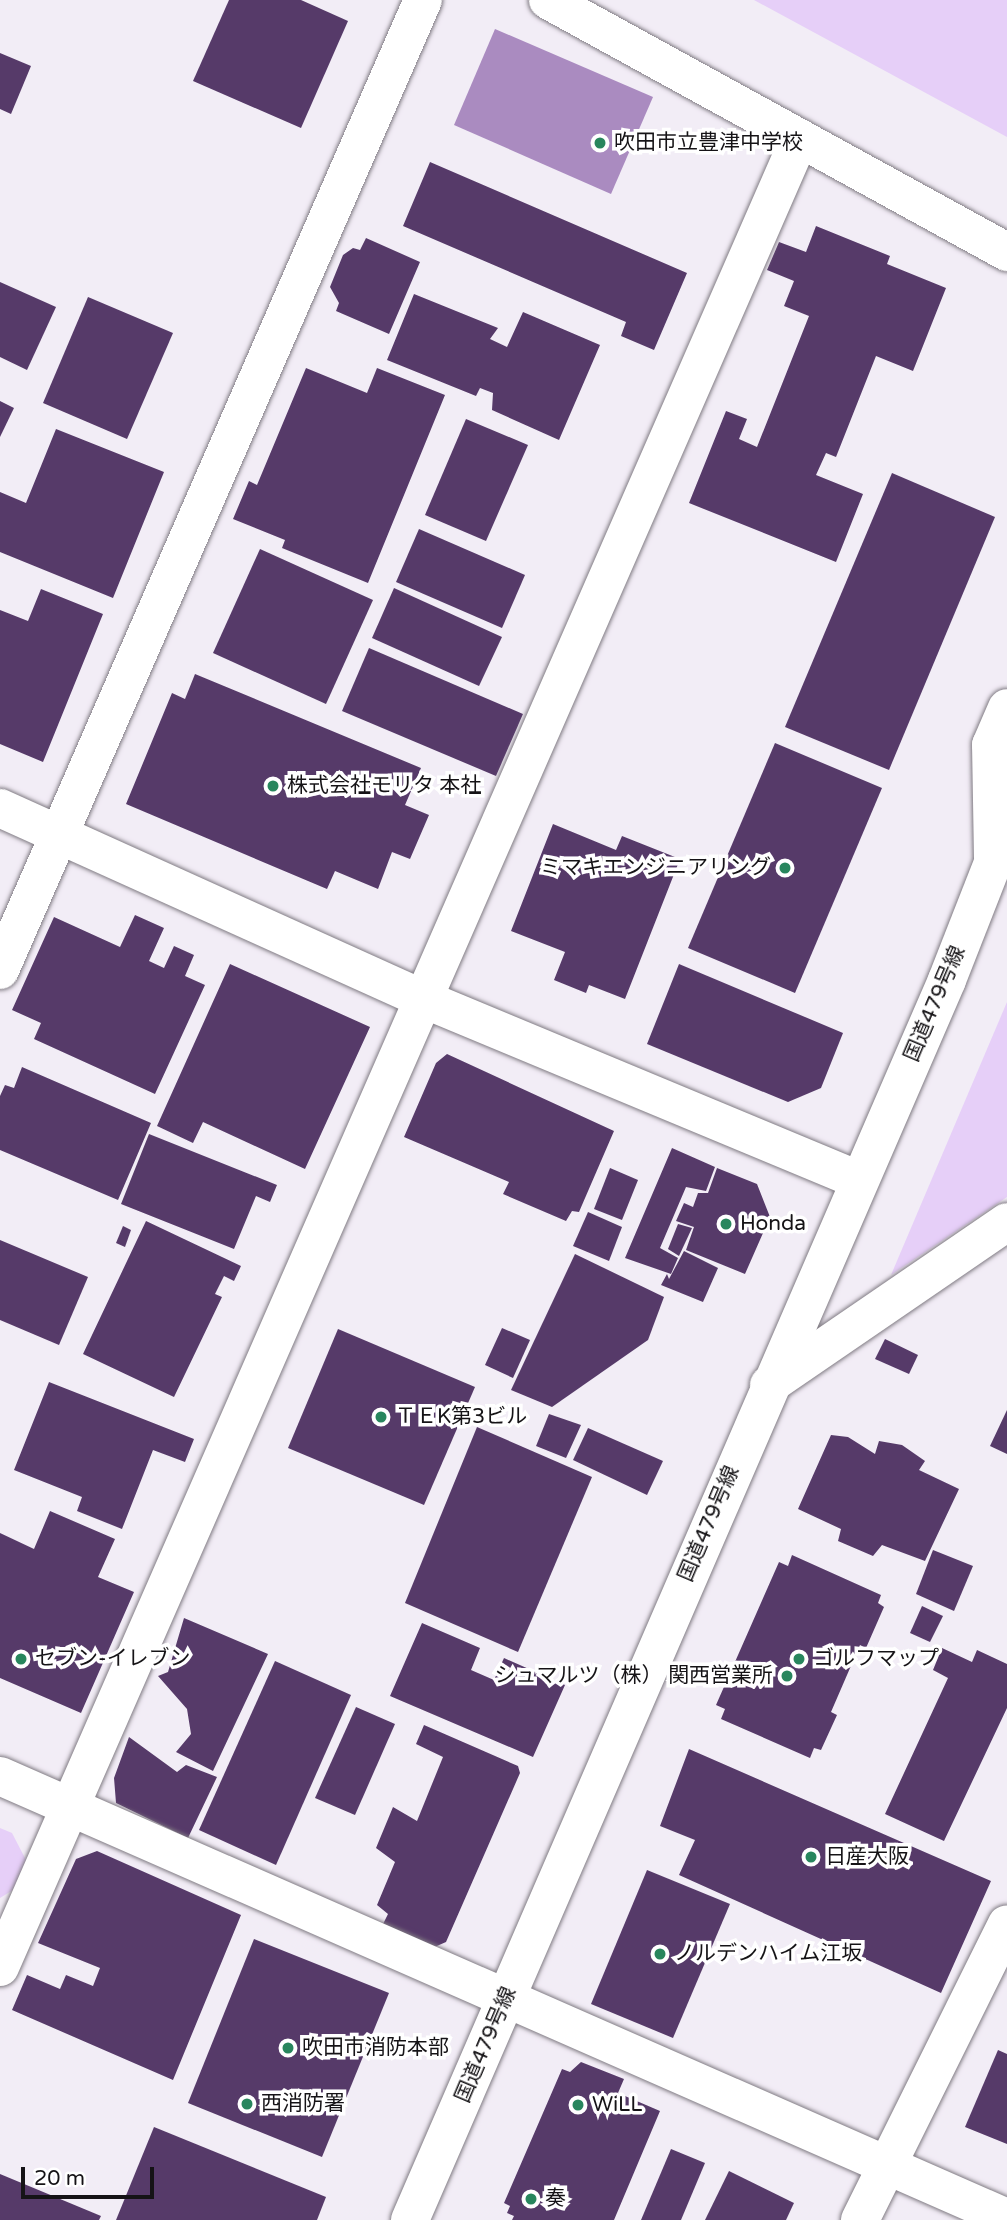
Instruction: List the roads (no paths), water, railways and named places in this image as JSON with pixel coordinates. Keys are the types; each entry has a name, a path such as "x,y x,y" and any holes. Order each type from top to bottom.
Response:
{"main road":[{"path":"0,970 423,0"},
{"path":"548,0 1007,252"},
{"path":"0,1967 14,1910 69,1805 426,1000 800,138"},
{"path":"1002,845 991,745 1007,708"},
{"path":"0,808 426,1000 859,1180"},
{"name":"国道479号線","path":"411,2220 769,1385 947,980 1002,845"},
{"path":"769,1385 1007,1222"},
{"path":"0,1776 507,1996 1007,2218"},
{"path":"860,2220 1007,1924"}],"place":[{"name":"吹田市立豊津中学校","path":"600,143"},
{"name":"株式会社モリタ 本社","path":"273,786"},
{"name":"ミマキエンジニアリング","path":"785,868"},
{"name":"Honda","path":"726,1224"},
{"name":"ＴＥK第3ビル","path":"381,1417"},
{"name":"セブン-イレブン","path":"21,1659"},
{"name":"ゴルフマップ","path":"799,1659"},
{"name":"シュマルツ（株） 関西営業所","path":"787,1676"},
{"name":"日産大阪","path":"811,1857"},
{"name":"ノルデンハイム江坂","path":"660,1954"},
{"name":"吹田市消防本部","path":"288,2048"},
{"name":"西消防署","path":"247,2104"},
{"name":"WiLL","path":"578,2105"},
{"name":"奏","path":"531,2199"}]}
